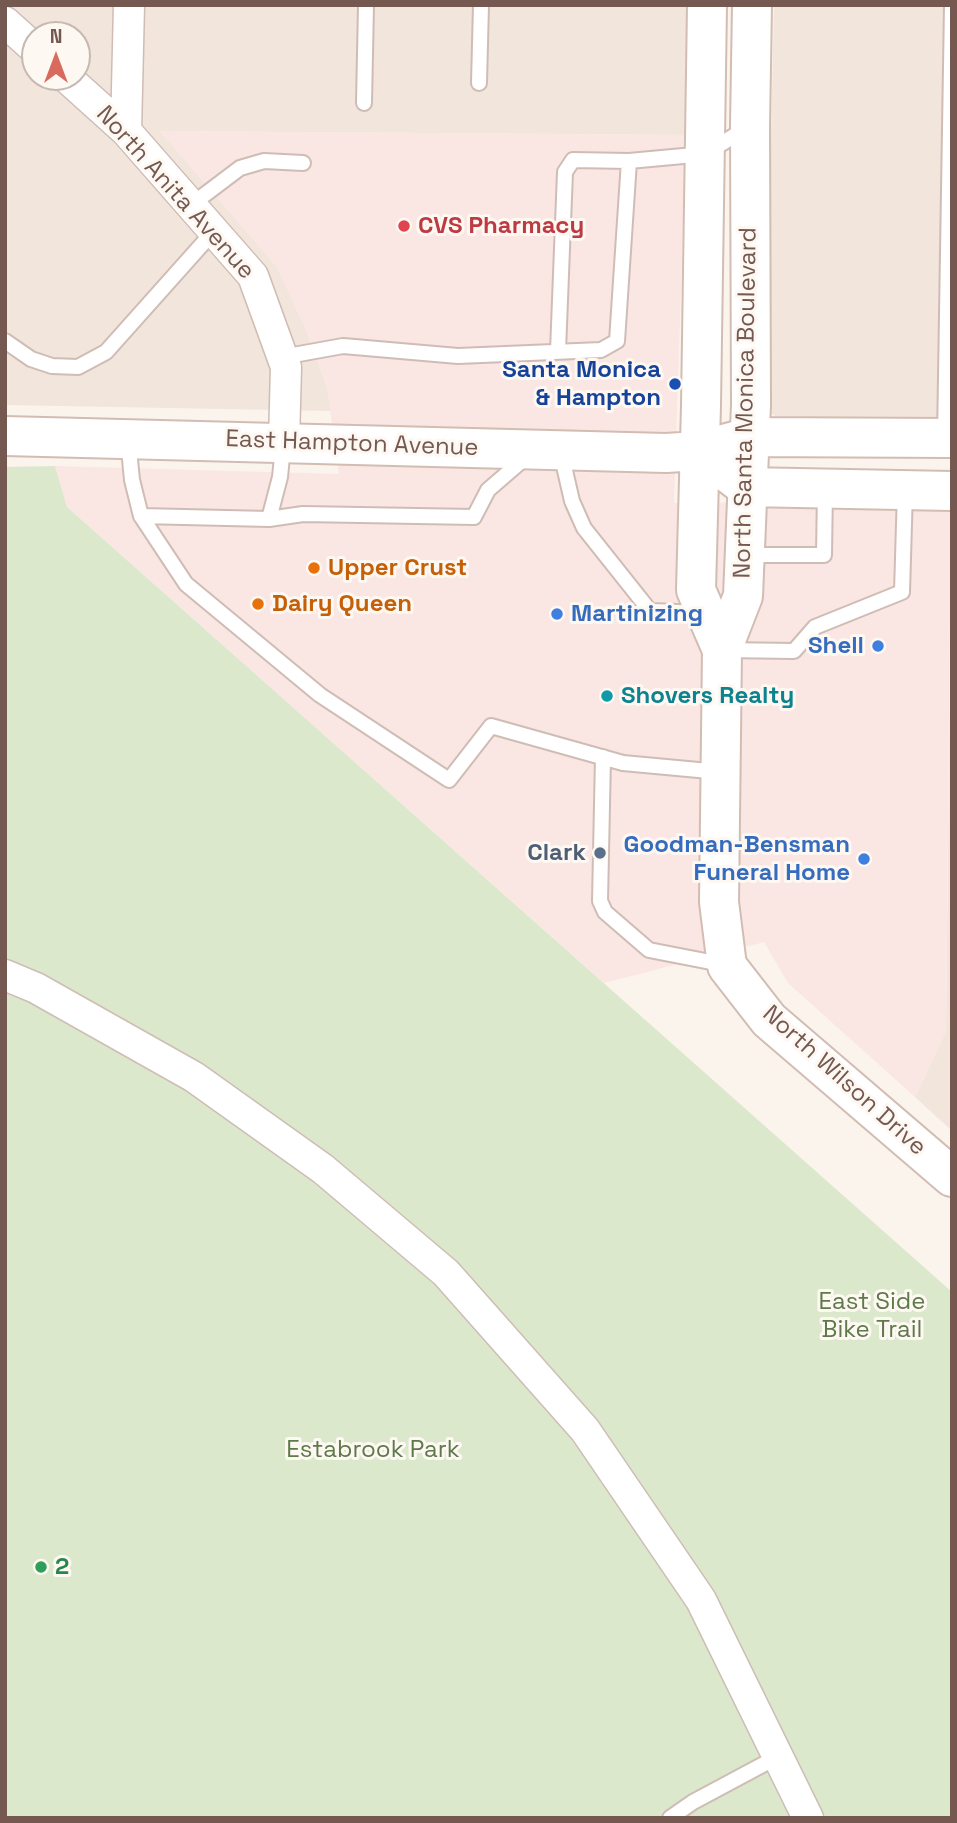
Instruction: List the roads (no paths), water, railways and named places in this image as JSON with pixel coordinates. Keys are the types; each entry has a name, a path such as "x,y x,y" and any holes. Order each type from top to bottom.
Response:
{"street":[{"path":"126,131 129,5"},
{"name":"North Santa Monica Boulevard","path":"707,5 696,590 722,650"},
{"name":"North Santa Monica Boulevard","path":"722,650 743,596 749,437 752,5"},
{"path":"5,22 21,36"},
{"name":"North Anita Avenue","path":"82,91 126,131 253,276 286,367 284,442"},
{"name":"East Hampton Avenue","path":"5,436 547,451 698,451 749,437 949,438"},
{"path":"904,437 905,490"},
{"path":"698,451 746,487 952,491"},
{"path":"722,650 719,902 727,966"},
{"name":"North Wilson Drive","path":"727,966 769,1020 952,1177"},
{"path":"5,975 36,988 194,1077 323,1170 446,1273 585,1430 701,1600 807,1818"}],"lane":[{"path":"365,103 366,5"},
{"path":"479,83 481,5"},
{"path":"949,438 952,5"},
{"path":"558,351 565,172 573,160 629,161 705,154 750,126"},
{"path":"282,357 343,346 458,356 601,350 617,341 629,161"},
{"path":"191,205 240,168 264,162 303,163"},
{"path":"5,341 31,359 51,366 78,368 106,352 214,231"},
{"path":"128,438 132,480 141,516 186,584 320,695 449,780 491,726 623,763 721,772"},
{"path":"269,519 280,477 284,442"},
{"path":"141,516 269,519 303,514 474,517 488,490 547,451 584,528 650,611 706,613"},
{"path":"744,555 824,555 825,488"},
{"path":"722,650 794,651 815,627 902,592 905,490"},
{"path":"603,757 600,901 605,912 649,950 727,966"},
{"path":"670,1818 693,1802 779,1756"}],"place":[{"name":"CVS Pharmacy","path":"404,226"},
{"name":"Santa Monica & Hampton","path":"675,384"},
{"name":"Upper Crust","path":"314,568"},
{"name":"Dairy Queen","path":"258,604"},
{"name":"Martinizing","path":"557,614"},
{"name":"Shell","path":"878,646"},
{"name":"Shovers Realty","path":"607,696"},
{"name":"Clark","path":"600,853"},
{"name":"Goodman-Bensman Funeral Home","path":"864,859"},
{"name":"2","path":"41,1567"}],"park label":[{"name":"East Side Bike Trail","path":"872,1316"},
{"name":"Estabrook Park","path":"373,1450"}]}
